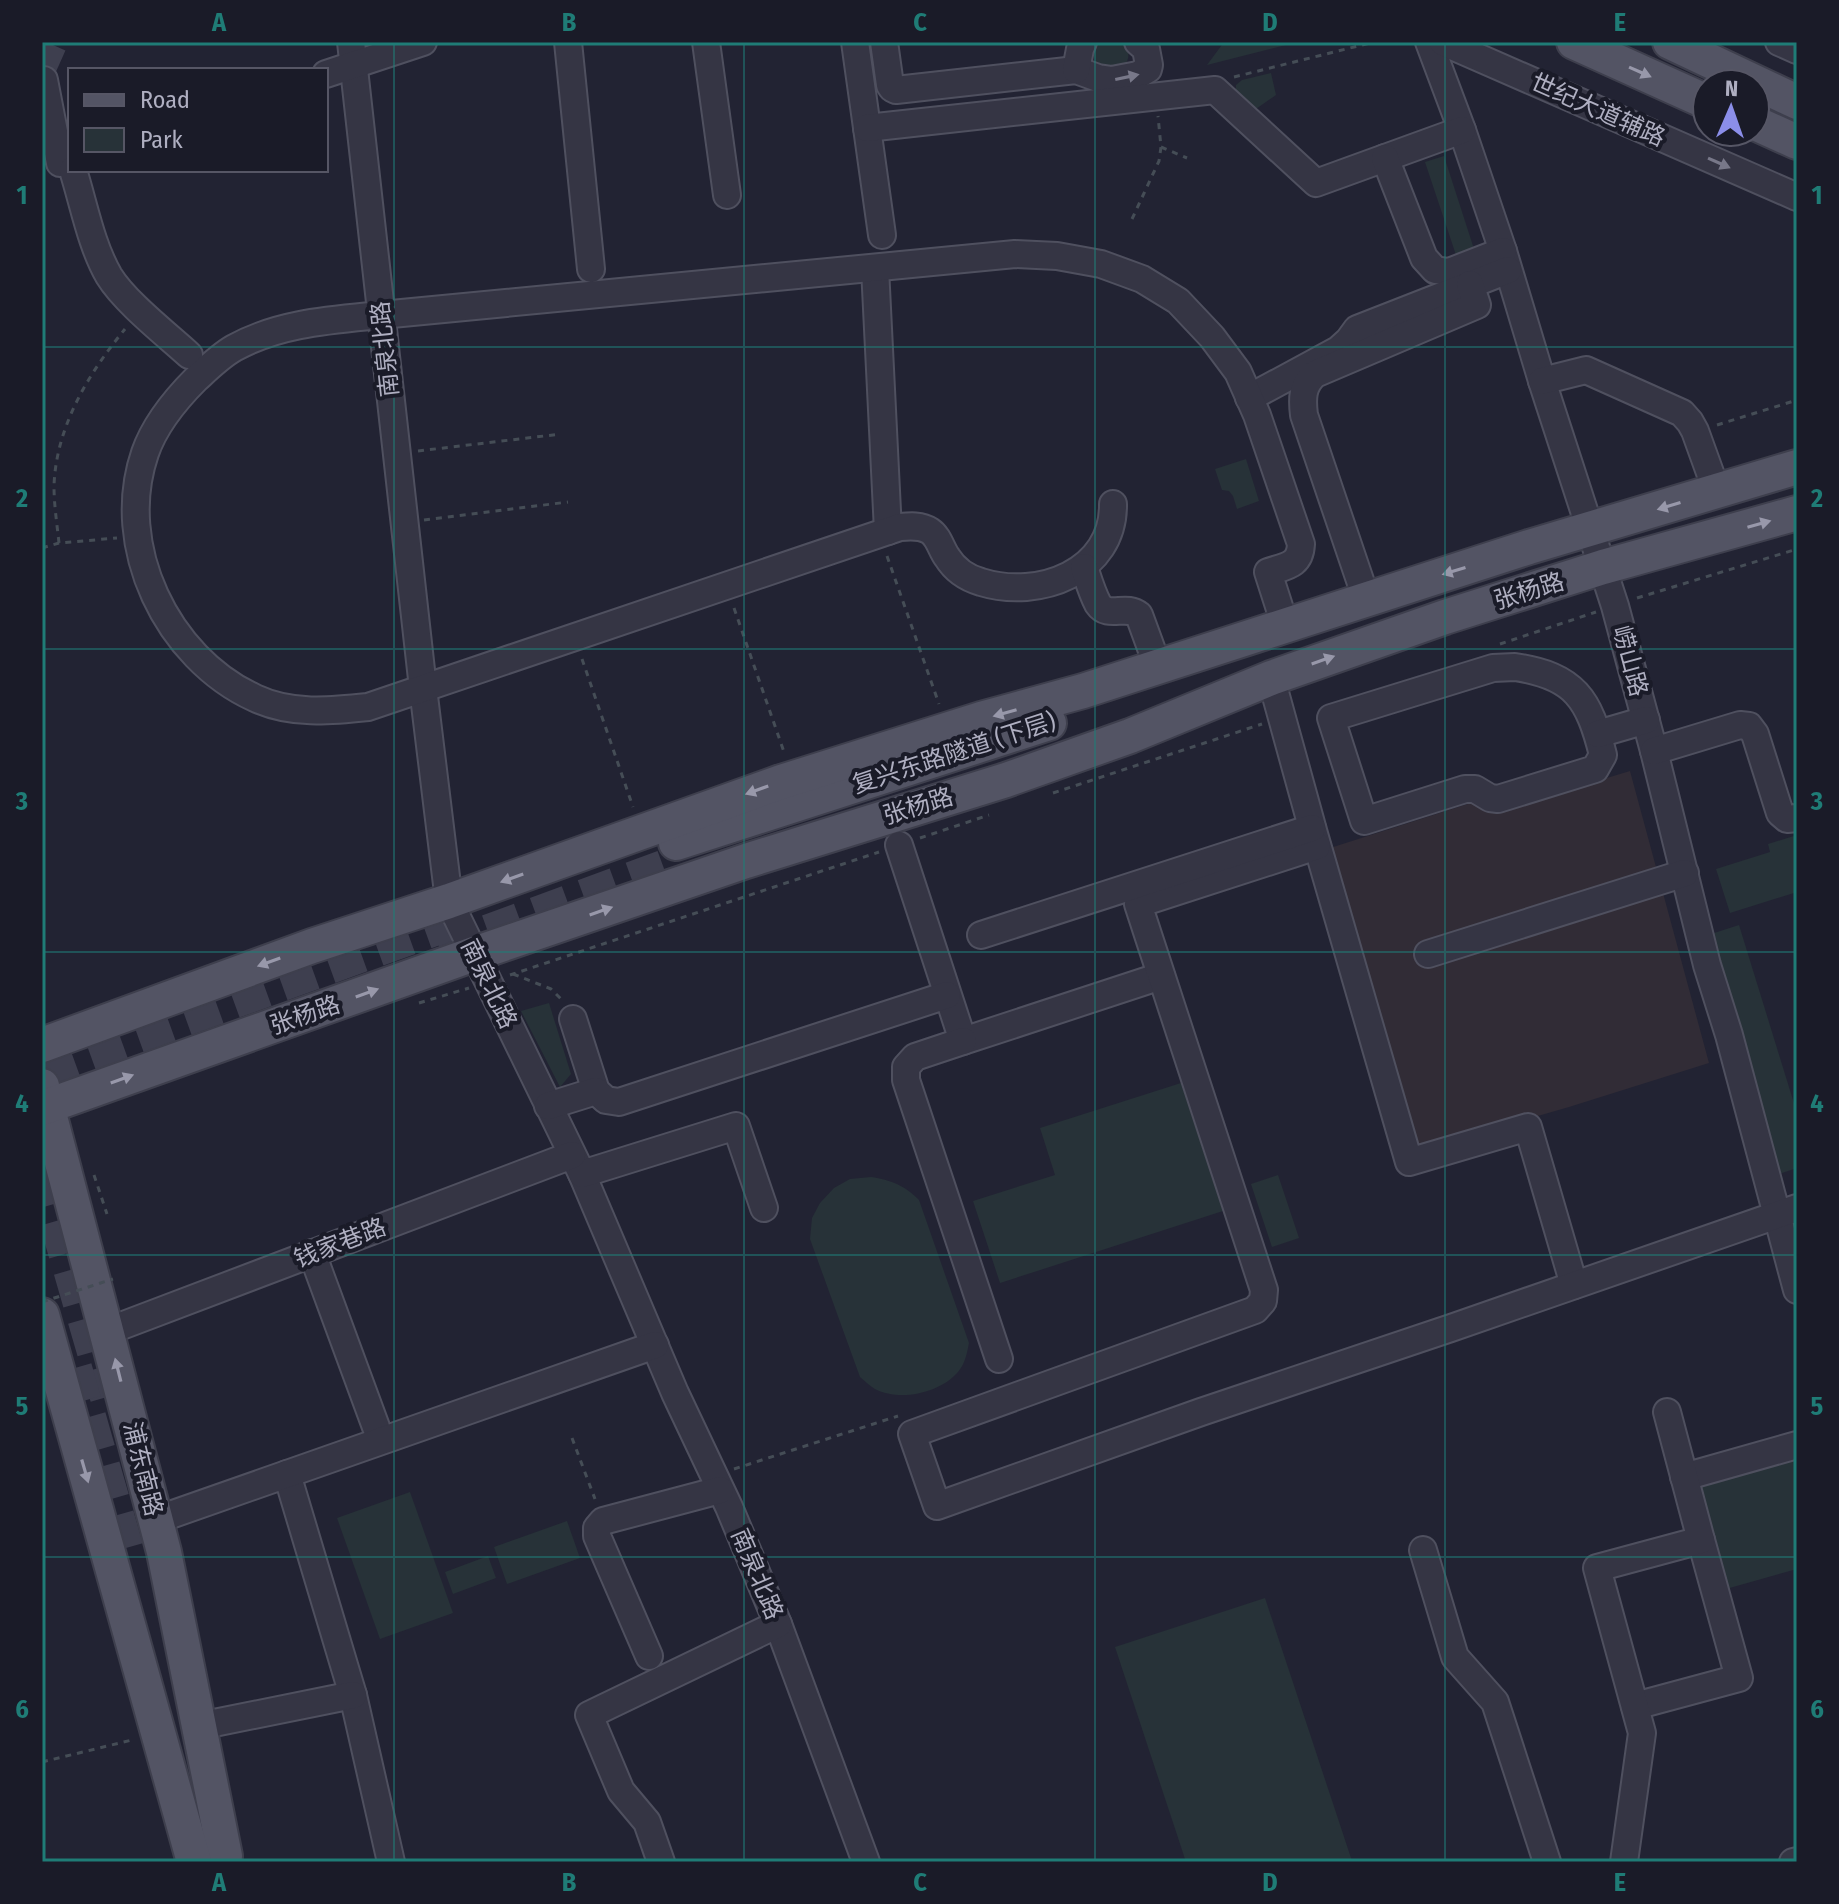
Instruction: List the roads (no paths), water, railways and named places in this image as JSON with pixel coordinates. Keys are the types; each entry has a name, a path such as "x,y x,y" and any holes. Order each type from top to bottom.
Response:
{"main road":[{"path":"1574,42 1691,95"},
{"path":"1670,42 1797,102"},
{"path":"1771,130 1797,142"},
{"name":"张杨路","path":"42,1045 312,946 449,901 781,782 981,719 1083,691 1366,598 1797,467"},
{"name":"张杨路","path":"44,1100 760,856 1006,780 1445,617 1603,567 1797,513"},
{"name":"复兴东路隧道 (下层)","path":"1240,641 1096,708 664,857 992,764 1120,718 1261,683"},
{"name":"浦东南路","path":"44,1100 108,1331 145,1541 210,1860"},
{"path":"44,1330 159,1734 210,1860"},
{"name":"浦东南路","path":"145,1541 164,1552 199,1726 210,1860"}],"street":[{"path":"328,72 352,53 423,42"},
{"path":"568,42 591,269"},
{"path":"706,42 727,195"},
{"path":"855,42 882,235"},
{"path":"884,42 890,85 896,90 1076,70 1112,80 1138,75 1144,73 1149,65 1146,49 1138,42"},
{"path":"1076,70 1083,42"},
{"name":"崂山路","path":"1429,42 1506,260 1603,567 1646,720 1707,965 1787,1212 1797,1290"},
{"name":"世纪大道辅路","path":"1443,42 1797,197"},
{"path":"1779,42 1797,50"},
{"name":"南泉北路","path":"352,53 449,901 577,1165 717,1483 778,1624 866,1862"},
{"path":"44,80 63,164 111,279 189,355"},
{"path":"867,128 1215,90 1316,183 1462,130"},
{"path":"1385,158 1424,258 1435,270 1449,272 1506,260"},
{"path":"1113,504 1113,521 1096,555 1071,576 1048,584 1001,587 978,582 959,572 930,531 913,526 900,527 368,707 325,711 289,709 256,699 203,665 161,608 145,575 138,537 136,496 145,454 159,424 181,394 232,349 268,332 311,322 381,315 1015,254 1057,256 1101,264 1142,279 1178,301 1212,337 1238,372 1257,415 1301,544 1301,555 1294,563 1268,572 1285,625"},
{"path":"1249,398 1338,350 1357,329 1470,284 1506,260"},
{"path":"875,268 884,532"},
{"path":"1366,598 1304,415 1302,399 1305,385 1315,374 1477,305 1470,284"},
{"path":"1542,381 1586,370 1682,413 1695,431 1717,492"},
{"path":"1084,567 1098,604 1111,612 1126,609 1139,615 1158,667"},
{"path":"1515,667 1537,670 1560,679 1579,694 1598,734 1603,755 1595,769 1498,799 1475,789 1465,789 1364,821 1331,718 1493,668 1515,667"},
{"path":"1261,683 1315,837 1409,1162 1528,1127 1574,1285"},
{"path":"1598,734 1646,720"},
{"path":"1654,751 1740,725 1749,726 1755,734 1780,813 1787,819 1797,818"},
{"path":"981,935 1315,837"},
{"path":"1315,837 1138,904 1264,1290 1263,1301 1255,1310 912,1434 937,1506 1201,1412 1787,1212"},
{"path":"899,845 963,1041"},
{"path":"1428,954 1685,873"},
{"path":"999,1359 906,1080 906,1067 915,1057 1161,976"},
{"path":"573,1019 596,1091 606,1100 619,1102 947,995"},
{"path":"548,1106 596,1091"},
{"name":"钱家巷路","path":"108,1331 312,1253 577,1165 736,1126 764,1208"},
{"path":"312,1253 376,1427"},
{"path":"145,1541 287,1474 655,1345"},
{"path":"1635,1706 1739,1678 1667,1412"},
{"path":"1684,1477 1797,1445"},
{"path":"287,1474 353,1695 391,1862"},
{"path":"649,1656 597,1536 597,1528 603,1521 717,1483"},
{"path":"1624,1862 1642,1733 1597,1568 1701,1540"},
{"path":"1423,1550 1455,1657 1495,1702 1547,1862"},
{"path":"661,1862 647,1822 621,1791 589,1715 778,1624"},
{"path":"199,1726 353,1695"}],"tunnel":[{"path":"43,69 55,42"},
{"path":"440,949 666,866"},
{"path":"42,1071 465,918"},
{"path":"42,1172 107,1397"},
{"path":"75,1368 129,1557"}]}
